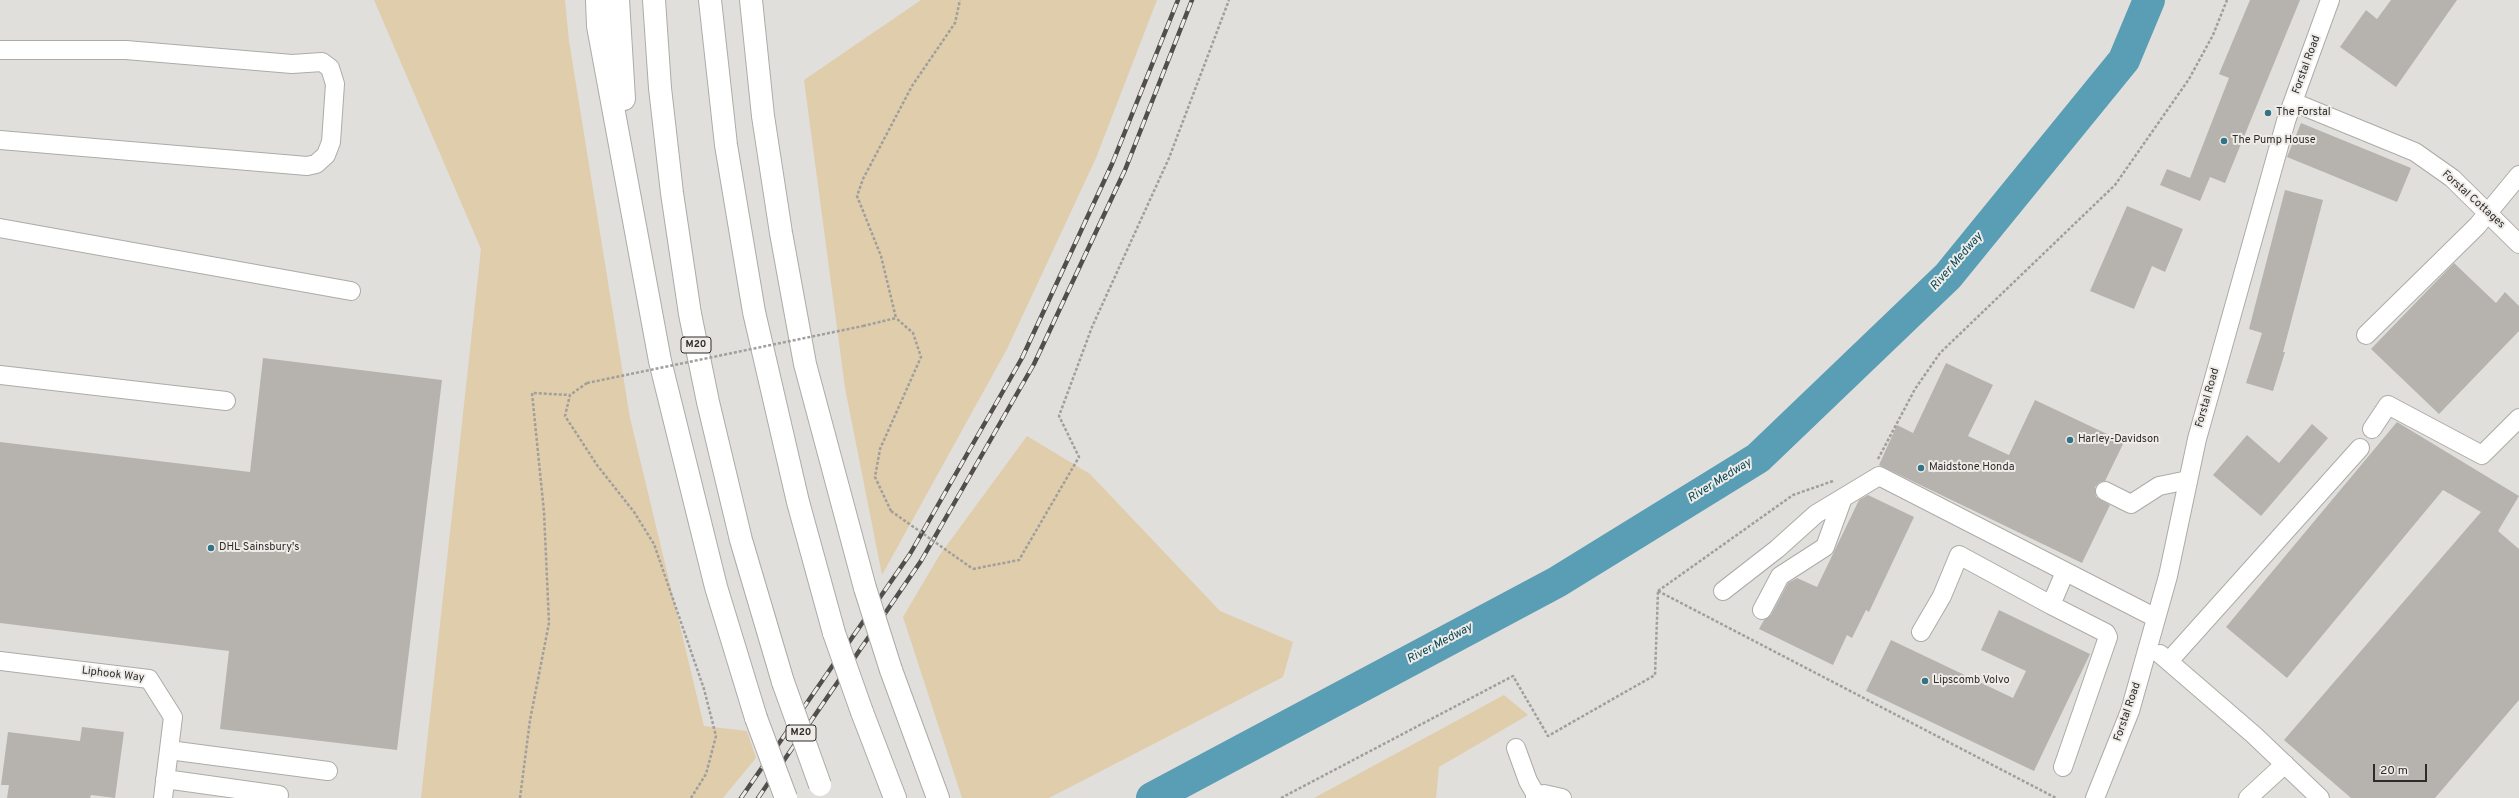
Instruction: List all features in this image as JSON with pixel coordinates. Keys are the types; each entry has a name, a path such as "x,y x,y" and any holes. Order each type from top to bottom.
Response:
{"highway":[{"path":"596,0 598,26 660,361 716,587 756,718 786,798"},
{"path":"618,0 625,124 646,285"},
{"name":"M20","path":"654,0 670,178 690,314 740,540 783,682 822,791"},
{"path":"710,0 726,145 754,312 798,502 834,633 870,734 895,798"},
{"path":"751,0 763,116 779,225 805,364 865,588 908,719 938,798"}],"street":[{"name":"Forstal Road","path":"2095,798 2130,711 2168,576 2196,439 2286,121 2330,0"},
{"path":"0,50 126,50 292,64 322,62 330,68 335,84 331,142 326,155 316,164 307,166 0,140"},
{"name":"Forstal Cottages","path":"2293,102 2415,152 2452,178 2519,244"},
{"path":"2366,335 2489,213 2519,175"},
{"path":"0,228 351,291"},
{"path":"0,375 226,401"},
{"path":"2372,429 2388,405 2482,455 2519,418"},
{"path":"2169,662 2360,448"},
{"path":"1723,591 1777,549 1816,514 1879,476 2156,618"},
{"path":"2105,491 2131,504 2159,486 2188,480"},
{"path":"1762,610 1780,576 1824,547 1843,498"},
{"path":"1921,632 1942,596 1959,555 2106,633 2108,638 2063,767"},
{"path":"2051,605 2065,572"},
{"path":"2149,644 2285,764 2320,798"},
{"name":"Liphook Way","path":"0,661 149,679 173,717 163,798"},
{"path":"1516,748 1535,797 1544,794 1562,798"},
{"path":"169,750 328,771"},
{"path":"2248,798 2285,764"},
{"path":"166,779 208,792 279,795"}],"path":[{"path":"960,0 955,22 912,86 863,179 857,196 881,256 896,318 913,333 921,356 880,449 874,477 891,511 973,568 1018,560 1079,457 1059,416 1092,327 1169,158 1229,0"},
{"path":"1877,461 1915,389 1940,353 2115,185 2189,79 2213,35 2227,0"},
{"path":"520,798 530,720 549,623 544,512 532,393 570,395 587,383 896,318"},
{"path":"570,395 565,416 597,465 634,512 654,544 704,689 716,736 706,774 691,798"},
{"path":"1658,591 1793,495 1837,480"},
{"path":"1282,798 1513,676 1548,736 1655,675 1658,591"},
{"path":"1658,591 2056,798"}],"shaded area":[{"path":"374,0 565,0 569,41 630,418 704,726 747,731 756,758 723,798 421,798 481,249"},
{"path":"921,0 1157,0 1096,158 1007,349 882,575 845,388 804,80"},
{"path":"1027,436 1090,474 1220,611 1293,642 1283,677 1049,798 962,798 903,617 939,556"},
{"path":"1504,695 1528,715 1439,767 1436,798 1314,798"}],"building":[{"path":"2250,0 2300,0 2225,183 2210,177 2200,201 2160,185 2167,169 2190,178 2229,78 2219,74"},
{"path":"2391,0 2457,0 2396,87 2340,47 2366,10 2377,19"},
{"path":"2301,123 2411,168 2397,202 2287,157"},
{"path":"2285,190 2323,200 2283,352 2285,352 2273,391 2246,383 2262,333 2249,329"},
{"path":"2127,206 2183,229 2165,272 2152,266 2134,309 2090,291"},
{"path":"2454,263 2496,303 2505,292 2519,306 2519,331 2439,414 2371,349"},
{"name":"DHL Sainsbury's","path":"263,358 442,380 397,750 220,729 229,651 0,623 0,442 250,472"},
{"path":"1946,363 1993,385 1968,436 2009,455 2035,400 2124,442 2105,481 2100,482 2095,487 2096,497 2110,505 2082,563 1879,465 1897,425 1913,433"},
{"path":"2397,422 2519,496 2498,531 2519,549 2519,700 2435,798 2351,798 2284,740 2481,512 2443,490 2287,678 2226,627"},
{"path":"2312,424 2328,438 2261,516 2213,475 2247,435 2279,463"},
{"path":"1868,495 1914,517 1869,612 1866,610 1852,638 1847,635 1833,665 1759,629 1764,620 1771,615 1788,583 1797,578 1817,587 1859,500"},
{"name":"Lipscomb Volvo","path":"1999,610 2090,654 2034,771 1866,691 1891,640 2013,698 2026,671 1981,650"},
{"path":"82,727 124,732 115,798 91,795 90,798 7,798 9,785 1,785 8,732 80,741"}],"waterway":[{"name":"River Medway","path":"1152,798 1557,582 1758,458 1948,276 2124,60 2149,0"}],"railway":[{"path":"741,798 910,554 1022,358 1112,164 1178,0"},
{"path":"758,798 921,561 1034,364 1125,170 1192,0"}],"place":[{"name":"The Forstal","path":"2268,113"},
{"name":"The Pump House","path":"2224,141"},
{"name":"Harley-Davidson","path":"2070,440"},
{"name":"Maidstone Honda","path":"1921,468"},
{"name":"DHL Sainsbury's","path":"211,548"},
{"name":"Lipscomb Volvo","path":"1925,681"}]}
